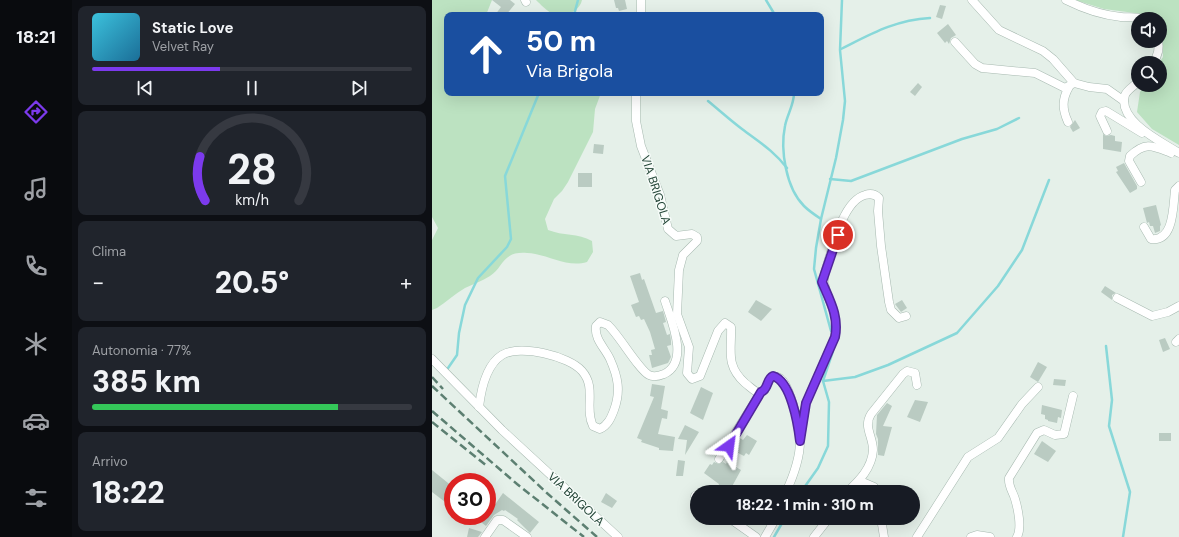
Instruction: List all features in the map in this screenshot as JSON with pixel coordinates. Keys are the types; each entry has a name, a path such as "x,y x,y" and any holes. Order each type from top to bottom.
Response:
{"street":[{"path":"641,0 641,12"},
{"path":"972,0 999,30 1043,51 1053,59 1072,85"},
{"path":"1066,0 1080,7 1102,14 1131,17"},
{"path":"955,42 975,64 982,68 1035,73 1065,88 1072,85 1107,89 1124,101"},
{"path":"1068,122 1063,105 1064,99 1072,85"},
{"path":"1131,88 1126,93 1124,101 1126,109 1132,118 1152,136 1179,153"},
{"name":"VIA BRIGOLA","path":"636,96 636,121 641,146 660,195 668,229 676,236 692,234 697,237 696,241 684,255 679,270 677,314 689,347 688,373 692,379 700,376 718,331 722,324 727,324 731,327 730,358 732,367 737,376 748,386 755,391 761,392"},
{"path":"1107,130 1100,116 1102,112 1106,111 1140,132 1152,136"},
{"path":"1141,182 1129,161 1130,156 1143,146 1159,148 1179,158"},
{"path":"1144,228 1151,238 1160,238 1166,234 1169,228 1175,190 1179,186"},
{"path":"789,485 792,479 800,441 806,403 835,337 837,326 835,313 822,282 824,272 847,208 862,195 870,193 879,198 878,211 881,246 891,310 899,318 906,316"},
{"path":"1116,298 1152,316 1168,312 1179,306"},
{"path":"479,407 481,388 493,365 502,356 514,351 547,354 568,360 582,370 588,380 591,392 590,420 593,426 600,428 604,427 612,416 620,388 610,359 596,337 596,326 600,322 608,325 644,371 653,376 662,376 667,373 675,362 678,340 665,301"},
{"name":"VIA BRIGOLA","path":"432,359 479,407 618,537"},
{"path":"855,485 860,481 872,454 873,448 868,431 868,420 903,374 907,372 915,373 916,385"},
{"path":"719,459 761,392 766,389 772,376 783,381 792,404 800,441"},
{"path":"917,537 968,457 998,438 1022,404 1038,387"},
{"path":"1017,537 1019,528 1015,498 1008,482 1009,478 1037,433 1044,430 1055,435 1064,434 1072,396"},
{"path":"860,481 869,485"},
{"path":"485,537 497,520 502,520 527,537"},
{"path":"739,525 756,537"},
{"path":"765,537 772,525"},
{"path":"814,537 823,525"},
{"path":"882,525 884,537"},
{"path":"971,537 977,535 990,537"}],"green space":[{"path":"432,0 492,0 487,12 444,12 444,96 600,96 595,109 593,132 568,182 554,199 545,219 548,230 587,238 592,241 593,252 587,262 579,263 564,262 535,254 513,254 504,260 490,276 465,288 432,310 432,240 438,228 432,217"},
{"path":"536,0 582,0 581,4 572,12 550,12"},
{"path":"1075,0 1179,0 1179,145 1152,129 1137,112 1140,92 1167,92 1167,56 1163,56 1163,48 1167,48 1167,12 1131,12 1104,9"}],"building":[{"path":"492,0 510,0 515,4 508,12 497,12 501,7"},
{"path":"614,0 625,0 627,9 619,11 618,8 616,8"},
{"path":"940,5 946,6 942,19 936,17"},
{"path":"948,24 956,35 951,38 949,44 947,41 945,43 937,33"},
{"path":"918,83 922,87 915,96 910,92"},
{"path":"1075,120 1080,128 1073,132 1070,127"},
{"path":"1103,134 1106,136 1115,136 1115,141 1122,142 1121,152 1103,149"},
{"path":"594,144 604,145 603,154 593,153"},
{"path":"1124,163 1137,186 1137,189 1130,193 1116,172 1118,171 1116,167"},
{"path":"578,173 592,173 592,187 578,187"},
{"path":"1156,205 1161,225 1160,231 1155,233 1153,226 1150,226 1149,222 1147,223 1143,208"},
{"path":"640,273 642,280 644,279 656,313 663,311 666,322 663,323 667,335 670,334 671,341 671,345 667,346 671,357 668,363 652,368 649,355 652,355 651,350 655,349 650,332 644,319 641,320 639,316 636,317 631,305 639,302 630,276"},
{"path":"1105,286 1116,293 1112,295 1112,300 1101,292"},
{"path":"756,300 772,309 761,321 748,312"},
{"path":"902,300 907,308 901,312 895,304"},
{"path":"1165,338 1170,349 1163,352 1159,340"},
{"path":"1038,362 1047,367 1038,382 1030,377"},
{"path":"1054,379 1066,380 1065,386 1053,385"},
{"path":"652,384 665,386 661,409 668,411 667,419 662,418 658,434 675,437 673,451 659,450 659,448 641,442 642,440 637,438 654,397 650,396"},
{"path":"701,387 713,393 703,420 690,413"},
{"path":"915,400 928,402 920,422 907,417"},
{"path":"887,403 892,406 883,426 892,427 884,456 878,455 878,439 876,434 877,415"},
{"path":"1042,405 1062,410 1061,418 1058,417 1057,423 1045,419 1045,415 1041,414"},
{"path":"685,425 699,432 685,455 687,440 678,439"},
{"path":"1159,433 1171,433 1171,441 1159,441"},
{"path":"747,435 757,441 749,455 746,453 744,456 732,450 740,438 743,440"},
{"path":"1042,441 1056,451 1048,462 1034,454"},
{"path":"678,460 685,461 683,476 676,476"},
{"path":"714,462 719,464 723,462 726,464 727,462 741,470 733,485 719,485 704,473 710,464 712,465"},
{"path":"432,470 444,480 444,501 432,492"},
{"path":"503,493 539,522 530,533 517,520 518,519 505,510 496,514 496,503"},
{"path":"606,493 617,501 612,508 601,502"},
{"path":"469,528 482,532 478,537 467,537"}],"waterway":[{"path":"575,12 578,0"},
{"path":"766,0 773,12"},
{"path":"831,331 814,269 821,219 836,158 845,101 840,50 842,0"},
{"path":"841,49 873,33 894,25 917,19 930,18"},
{"path":"446,371 457,355 459,333 465,305 478,278 507,247 511,239 505,176 538,96"},
{"path":"794,96 786,122 784,136 783,146 786,168 789,179 798,198 806,208 821,219"},
{"path":"708,101 771,151 787,168"},
{"path":"830,179 851,181 962,139 997,129 1019,118"},
{"path":"823,381 855,377 888,365 957,333 998,286 1022,250 1049,180"},
{"path":"1106,346 1112,400 1109,426 1130,492 1123,537"},
{"path":"806,485 818,468 828,446 829,402 823,381 833,351"},
{"path":"774,537 781,525"}],"railway":[{"path":"432,377 443,389"},
{"path":"432,386 548,494 597,537"},
{"path":"432,411 517,484 584,537"},
{"path":"432,422 487,466"}],"route":[{"path":"729,446 761,392 766,389 770,377 772,376 783,381 787,389 792,404 800,441 806,403 835,337 837,326 835,313 822,282 824,272 838,235"}]}
